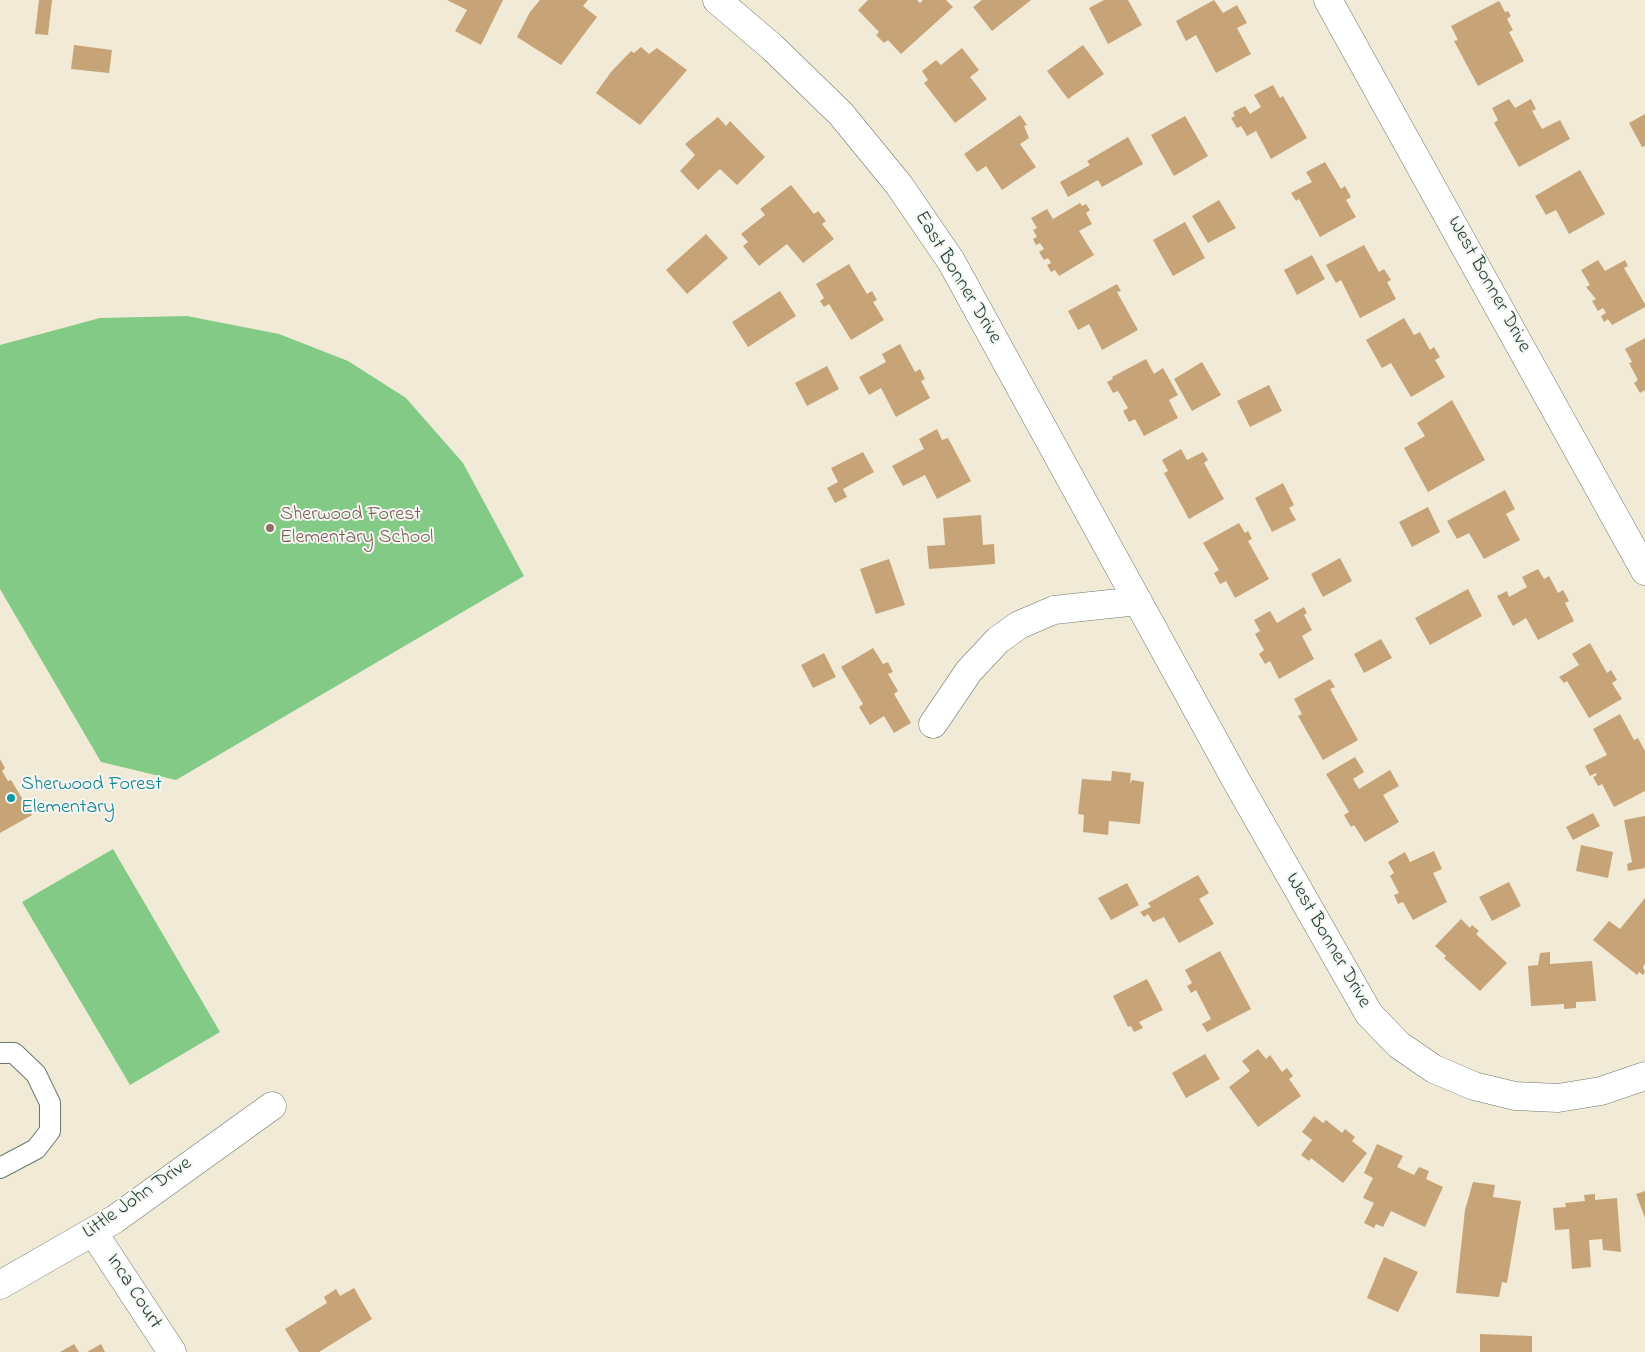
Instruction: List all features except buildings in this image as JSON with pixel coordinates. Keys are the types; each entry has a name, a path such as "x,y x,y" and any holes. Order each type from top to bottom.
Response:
{"street":[{"name":"East Bonner Drive","path":"717,0 772,47 841,114 899,186 951,261 1138,601"},
{"name":"West Bonner Drive","path":"1328,0 1645,571"},
{"path":"934,724 969,671 998,640 1019,625 1054,610 1138,601"},
{"name":"West Bonner Drive","path":"1138,601 1237,782 1369,1014 1399,1045 1442,1073 1474,1086 1515,1096 1558,1098 1592,1093 1645,1076"},
{"name":"Little John Drive","path":"0,1285 115,1219 272,1106"},
{"name":"Inca Court","path":"93,1232 172,1352"}],"lane":[{"path":"0,1053 14,1053 36,1074 50,1103 50,1130 36,1149 0,1168"}],"green space":[{"path":"187,316 279,334 348,361 406,398 463,463 524,576 176,780 101,762 0,589 0,345 100,318"},
{"path":"113,849 220,1032 130,1085 22,902"}],"place":[{"name":"Sherwood Forest Elementary School","path":"270,528"},
{"name":"Sherwood Forest Elementary","path":"11,798"}]}
